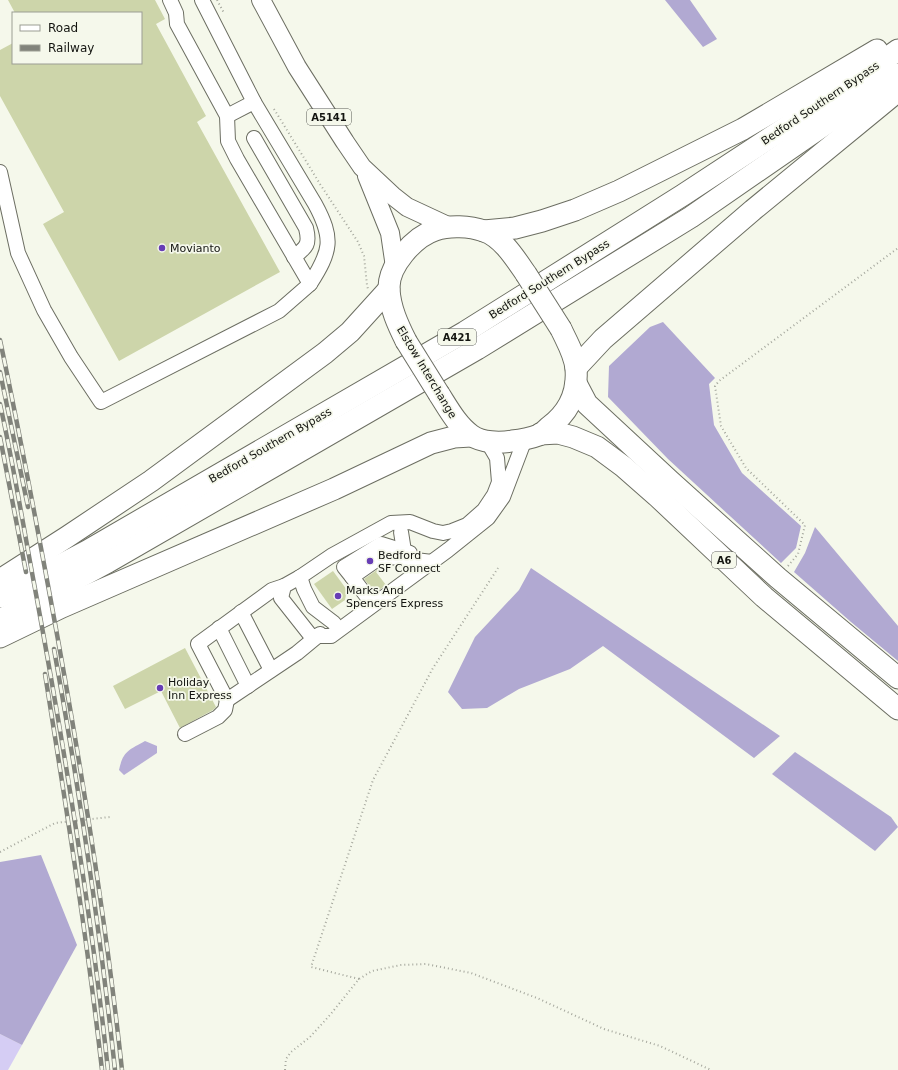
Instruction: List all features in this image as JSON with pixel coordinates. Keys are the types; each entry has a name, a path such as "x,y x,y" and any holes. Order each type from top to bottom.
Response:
{"highway":[{"path":"484,231 515,228 542,221 575,210 619,191 743,129 898,37"},
{"name":"Bedford Southern Bypass","path":"0,597 87,551 465,332 683,195 829,99 898,50"},
{"name":"Bedford Southern Bypass","path":"0,620 115,558 477,349 691,217 898,74"},
{"path":"0,636 62,607 334,489 431,443 454,437 479,438 506,442 532,437 564,414 572,399 576,376 603,339 753,210 898,91"},
{"name":"Elstow Interchange","path":"479,438 457,421 406,341 395,318 389,289 391,272 405,252 420,239 435,230 450,227 469,228 484,231 501,242 515,258 561,329 570,348 576,376"},
{"path":"0,580 68,537 151,481 324,353 350,332 389,289"},
{"name":"A6","path":"576,376 587,404 778,578 898,678"},
{"name":"A6","path":"532,437 558,433 573,436 597,447 624,467 764,596 898,710"}],"main road":[{"name":"A5141","path":"261,0 297,66 362,167 390,233 395,267"},
{"name":"A5141","path":"362,167 407,207 450,227"}],"street":[{"path":"170,0 176,12 177,24 227,116 228,141 237,160 310,284"},
{"path":"0,172 18,253 44,310 71,357 101,402 279,311 310,284 321,267 328,247 328,231 315,204 254,102 202,0"},
{"path":"227,116 254,102"},
{"path":"254,138 306,228 308,239 303,250 294,257"},
{"path":"284,586 281,598 311,636 331,636 448,550 488,518 503,498 532,437"},
{"path":"185,734 218,717 225,710 227,700 198,644 219,628 272,590 284,586 300,577 331,556 391,523 410,522 433,531 443,533 467,525 484,510 494,495 499,482 497,458 479,438"},
{"path":"401,532 404,551"},
{"path":"443,533 448,550"},
{"path":"368,598 344,567 381,544 432,562"},
{"path":"352,577 382,556 432,562"},
{"path":"227,700 297,653 316,636 400,574 432,562"},
{"path":"300,577 313,608 334,623"},
{"path":"241,612 271,670"},
{"path":"219,628 248,686"}],"path":[{"path":"218,0 224,14"},
{"path":"271,104 320,184 358,242 364,256 367,284"},
{"path":"778,578 798,554 805,525 746,468 721,426 715,386 719,381 898,248"},
{"path":"359,978 311,967 373,780 433,668 498,568"},
{"path":"0,852 55,823 110,817"},
{"path":"285,1070 286,1060 291,1052 310,1037 330,1015 359,978 372,971 401,965 426,964 471,973 537,998 604,1029 660,1046 711,1070"}],"shaded area":[{"path":"665,0 690,0 717,39 703,47"},
{"path":"663,322 715,378 709,384 714,425 742,473 801,526 796,548 781,563 668,459 608,397 609,366 650,327"},
{"path":"815,527 898,626 898,661 794,572 805,553"},
{"path":"531,568 780,736 754,758 603,646 570,669 519,689 487,708 462,709 448,692 475,637 519,590"},
{"path":"145,741 157,746 157,753 124,775 119,770 122,759 131,749"},
{"path":"795,752 891,817 898,827 875,851 772,774"},
{"path":"41,855 77,945 22,1045 0,1034 0,862"},
{"path":"0,1034 22,1045 8,1070 0,1070"}],"building":[{"path":"8,0 155,0 165,19 156,24 206,116 197,122 280,272 119,361 43,224 64,212 0,96 0,50 12,44 12,64 142,64 142,12 14,12"},
{"path":"384,565 376,572 386,585 375,593 364,579"},
{"path":"333,571 347,590 345,600 332,609 314,584"},
{"name":"Holiday Inn Express","path":"185,648 216,707 180,728 161,691 125,709 113,686"}],"railway":[{"path":"0,340 44,564 81,773 108,951 122,1070"},
{"path":"0,372 28,507"},
{"path":"0,404 19,499 67,772 94,950 108,1070"},
{"path":"0,437 26,572"},
{"path":"54,649 88,859 103,964 115,1070"},
{"path":"45,674 83,921 102,1070"}],"place":[{"name":"Movianto","path":"162,248"},
{"name":"Bedford SF Connect","path":"370,561"},
{"name":"Marks And Spencers Express","path":"338,596"},
{"name":"Holiday Inn Express","path":"160,688"}]}
